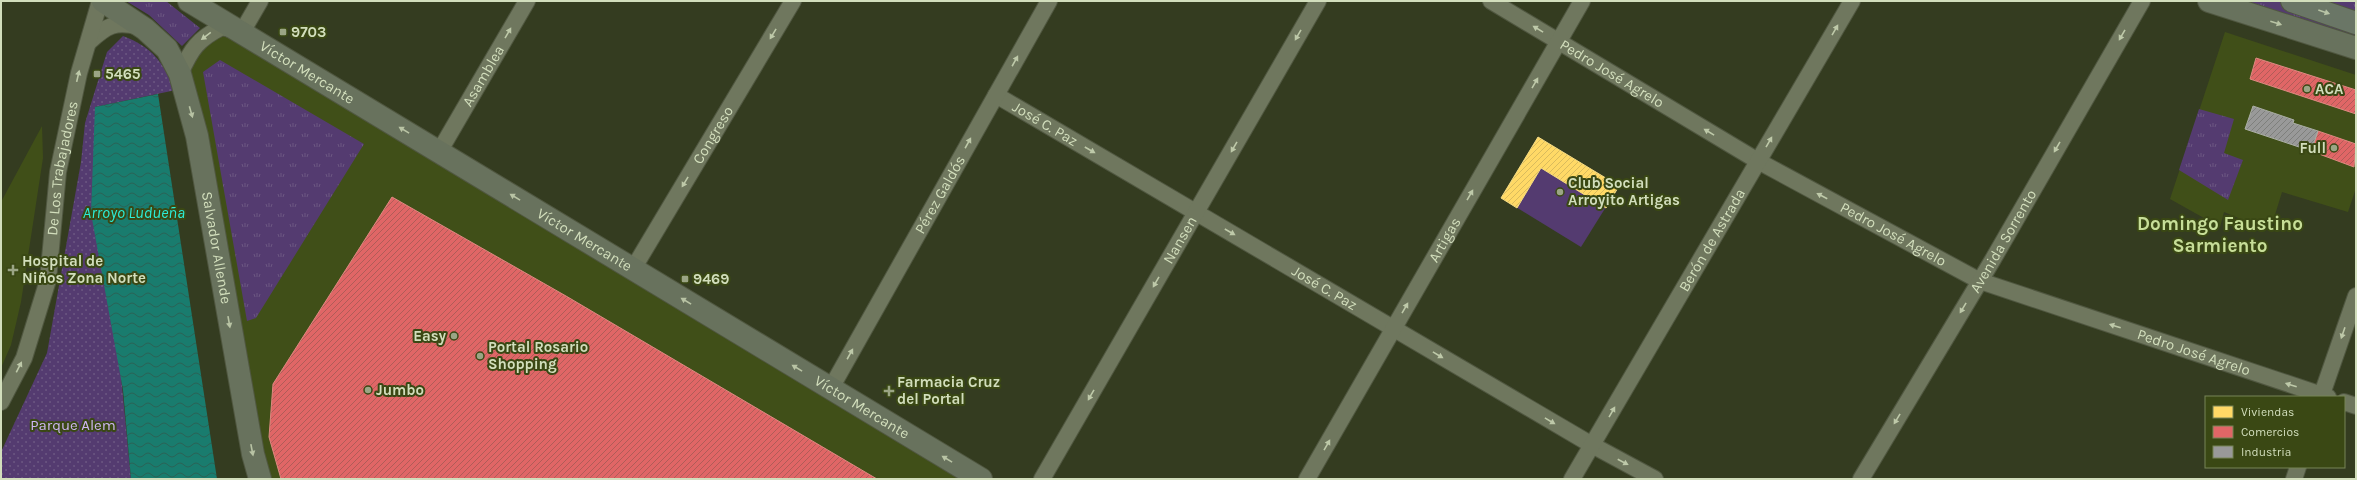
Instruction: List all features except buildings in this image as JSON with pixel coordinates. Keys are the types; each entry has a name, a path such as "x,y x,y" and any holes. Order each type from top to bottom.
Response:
{"main road":[{"path":"2292,1 2356,23"}],"street":[{"name":"Salvador Allende","path":"101,1 145,29 167,49 180,74 197,136 250,440 260,479"},
{"name":"De Los Trabajadores","path":"1,402 24,358 48,280 58,172 79,73 101,1"},
{"name":"Víctor Mercante","path":"189,1 980,479"},
{"path":"180,74 189,52 206,35 222,27 242,32 260,1"},
{"name":"Asamblea","path":"439,152 526,1"},
{"name":"Congreso","path":"633,269 793,1"},
{"name":"Pérez Galdós","path":"831,388 1049,1"},
{"name":"Nansen","path":"1042,479 1318,1"},
{"name":"Pedro José Agrelo","path":"1491,1 1758,161 1980,281 2324,396"},
{"name":"Artigas","path":"1307,479 1582,1"},
{"name":"Berón de Astrada","path":"1572,479 1852,1"},
{"name":"Avenida Sorrento","path":"1861,479 1980,281 2142,1"},
{"path":"2209,1 2356,48"},
{"name":"Salvador Allende","path":"88,43 103,28 124,23 145,29"},
{"name":"José C. Paz","path":"996,95 1592,445 1655,479"},
{"path":"2324,396 2356,296"},
{"path":"2345,402 2356,406"},
{"path":"2294,479 2298,468"}],"shaded area":[{"name":"Portal Rosario Shopping","path":"222,27 981,479 260,479 180,74"},
{"path":"2225,32 2356,75 2356,188 2348,212 2282,192 2270,231 2224,212 2220,227 2170,199"},
{"name":"Hospital de Niños Zona Norte","path":"42,126 43,158 21,302 11,345 1,368 1,202"}],"green space":[{"path":"126,1 166,1 200,28 182,46 149,15"},
{"path":"2209,1 2356,1 2356,48"},
{"name":"Parque Alem","path":"123,36 142,45 156,57 166,71 176,90 95,107 131,479 1,479 1,452 47,353 81,162 85,123 107,52"},
{"path":"220,60 364,144 256,318 247,321 203,72"},
{"path":"2199,109 2234,119 2224,153 2243,160 2228,200 2179,170"},
{"name":"Club Social Arroyito Artigas","path":"1538,137 1619,186 1581,247 1501,198"}],"water":[{"name":"Arroyo Ludueña","path":"158,94 217,479 131,479 123,390 91,213 95,107"}],"place":[{"name":"9703","path":"283,32"},
{"name":"5465","path":"97,74"},
{"name":"ACA","path":"2307,89"},
{"name":"Full","path":"2334,148"},
{"name":"Club Social Arroyito Artigas","path":"1560,192"},
{"name":"Hospital de Niños Zona Norte","path":"13,270"},
{"name":"9469","path":"685,279"},
{"name":"Easy","path":"454,336"},
{"name":"Portal Rosario Shopping","path":"480,356"},
{"name":"Jumbo","path":"368,390"},
{"name":"Farmacia Cruz del Portal","path":"889,391"}],"district":[{"name":"Domingo Faustino Sarmiento","path":"2220,235"}]}
